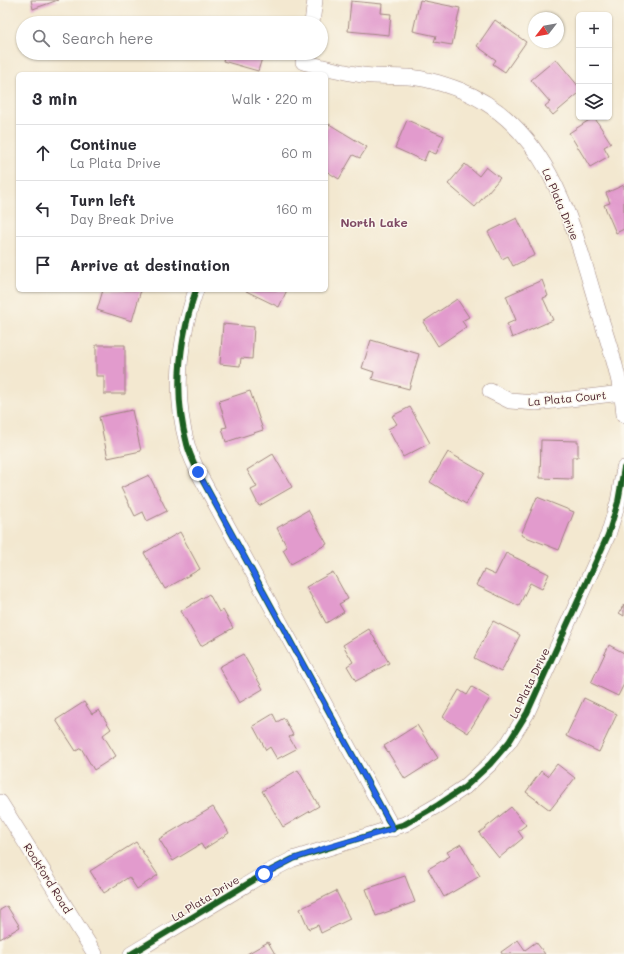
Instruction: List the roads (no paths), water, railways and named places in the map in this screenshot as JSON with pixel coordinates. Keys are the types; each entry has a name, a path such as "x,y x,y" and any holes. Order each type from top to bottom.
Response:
{"street":[{"path":"313,16 315,0"},
{"name":"La Plata Drive","path":"303,63 364,75 410,77 438,83 462,91 487,105 508,120 528,140 544,163 558,188 584,259 622,393 624,415"},
{"path":"195,292 187,318 181,349 179,376 181,414 187,445 198,472 393,829"},
{"name":"La Plata Court","path":"490,391 510,401 536,403 622,393"},
{"name":"La Plata Drive","path":"130,954 264,874 293,859 325,848 393,829 438,805 465,787 490,764 509,742 524,719 608,535 618,502 624,468"},
{"name":"Rockford Road","path":"0,802 95,954"}],"district":[{"name":"North Lake","path":"374,222"}]}
